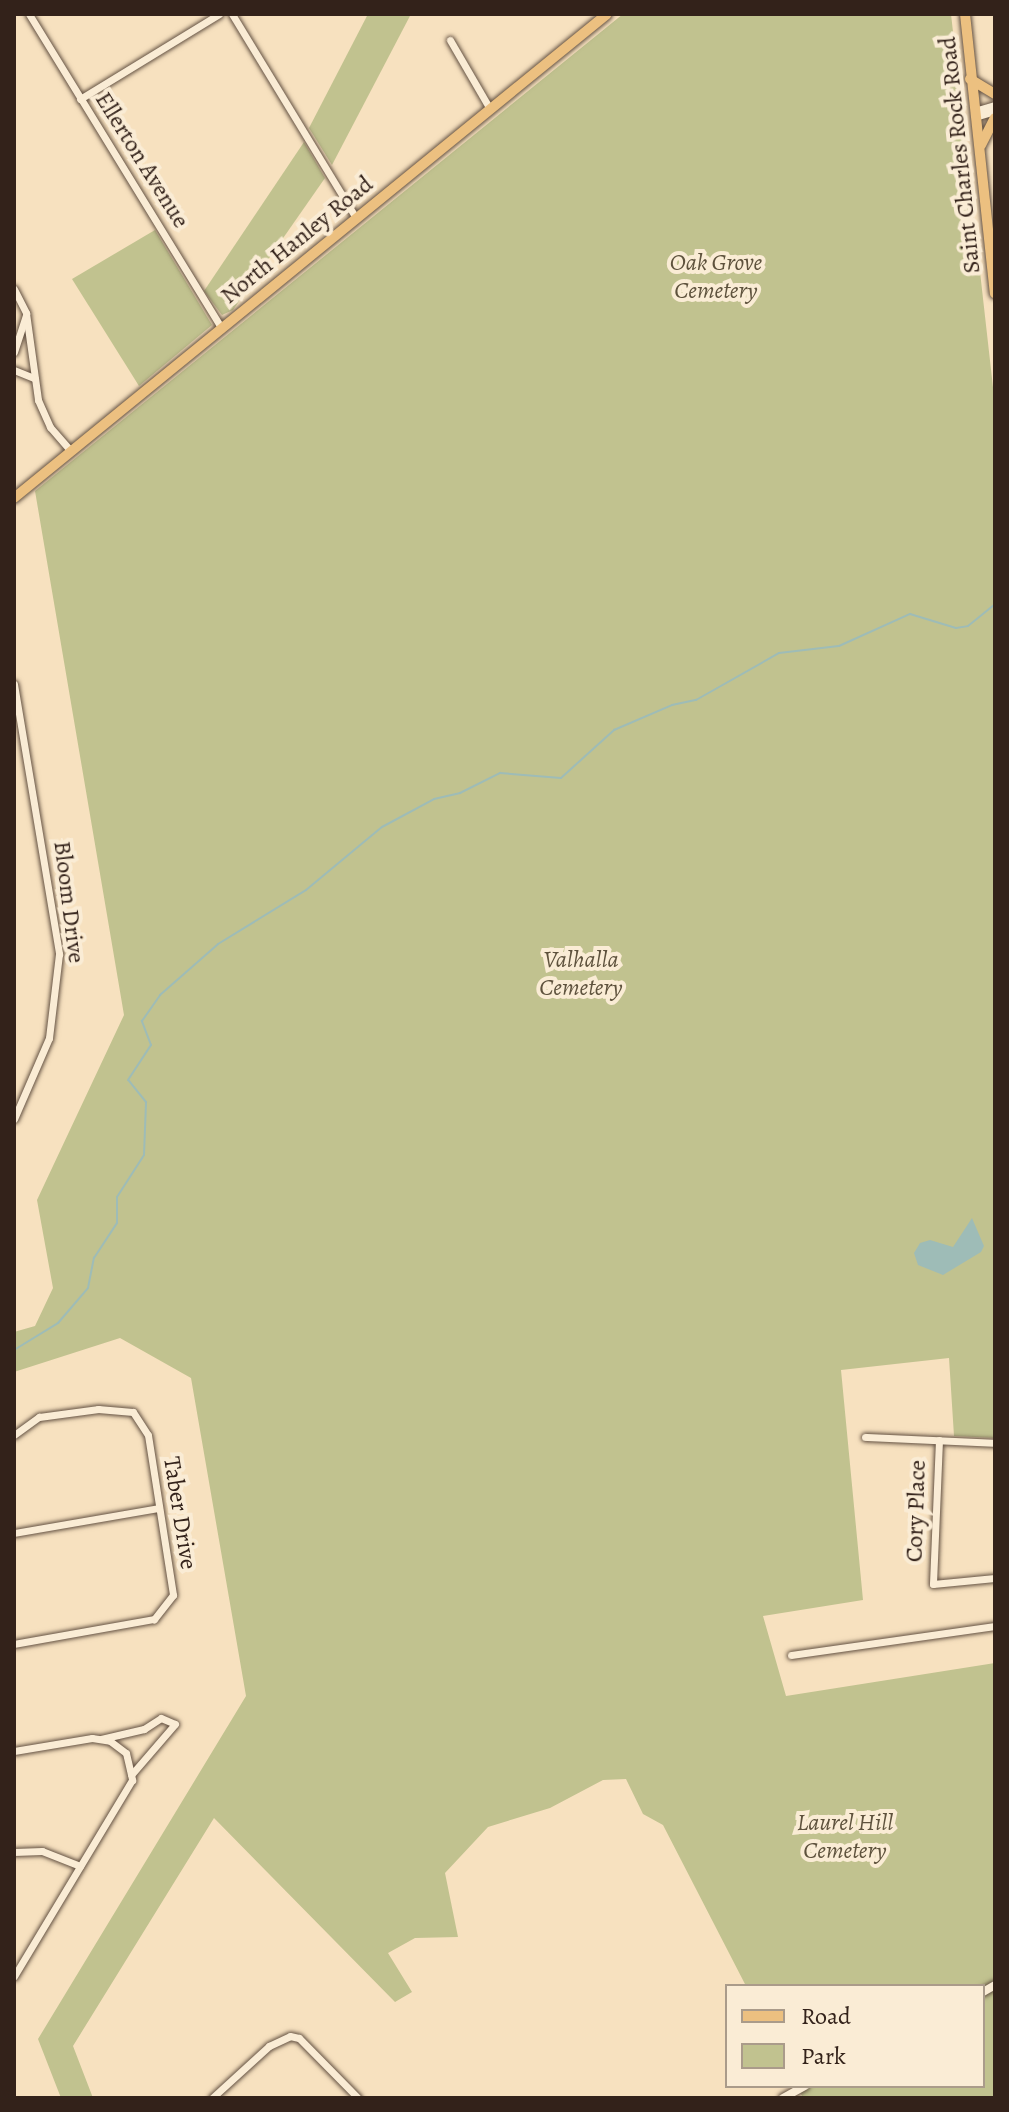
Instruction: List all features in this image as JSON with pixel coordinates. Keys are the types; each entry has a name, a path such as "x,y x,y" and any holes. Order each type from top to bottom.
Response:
{"main road":[{"name":"North Hanley Road","path":"14,498 607,14"},
{"name":"Saint Charles Rock Road","path":"965,14 995,293"},
{"path":"970,79 995,94"},
{"path":"979,154 995,118"}],"street":[{"name":"Ellerton Avenue","path":"29,14 221,327"},
{"path":"80,99 219,14"},
{"path":"232,14 356,218"},
{"path":"450,40 490,109"},
{"path":"974,114 995,105"},
{"path":"974,114 995,111"},
{"path":"14,289 26,313 34,378 44,416 70,450"},
{"path":"14,352 26,313"},
{"path":"14,370 34,378"},
{"name":"Bloom Drive","path":"14,684 59,954 49,1038 14,1119"},
{"name":"Taber Drive","path":"14,1435 39,1417 98,1409 133,1412 148,1435 173,1595 154,1619 14,1644"},
{"path":"865,1437 995,1443"},
{"name":"Cory Place","path":"939,1440 933,1584 995,1578"},
{"path":"14,1533 159,1508"},
{"path":"791,1655 995,1626"},
{"path":"14,1751 144,1729 161,1718 175,1724 131,1775 14,1976"},
{"path":"99,1739 126,1753 131,1775"},
{"path":"14,1852 42,1851 80,1866"},
{"path":"212,2098 269,2046 290,2036 299,2038 358,2098"},
{"path":"783,2098 801,2088"}],"green space":[{"path":"368,14 411,14 332,165 309,128"},
{"path":"623,14 951,14 995,405 995,1438 954,1436 949,1358 841,1370 863,1600 763,1616 786,1696 995,1663 995,2098 803,2098 798,2088 985,2088 985,1984 745,1984 663,1825 643,1814 626,1779 603,1780 550,1808 488,1827 445,1873 458,1937 415,1938 388,1953 412,1992 395,2002 214,1818 73,2046 93,2098 61,2098 38,2039 246,1696 191,1378 120,1338 14,1372 14,1332 35,1326 53,1288 37,1200 124,1015 35,491"},
{"path":"304,142 325,178 233,310 222,315 204,291"},
{"path":"155,230 212,325 139,386 72,279"}],"water":[{"path":"972,1218 984,1246 981,1252 943,1275 918,1265 914,1253 920,1243 930,1240 953,1247"}],"waterway":[{"path":"14,1350 58,1323 88,1288 94,1258 117,1223 117,1197 144,1155 146,1102 128,1080 151,1045 142,1021 160,995 218,944 306,890 382,827 434,799 460,793 500,773 561,778 614,730 672,705 696,700 779,653 839,646 910,614 956,628 968,626 995,604"}],"park label":[{"name":"Oak Grove Cemetery","path":"716,277"},
{"name":"Valhalla Cemetery","path":"581,974"},
{"name":"Laurel Hill Cemetery","path":"845,1837"}]}
